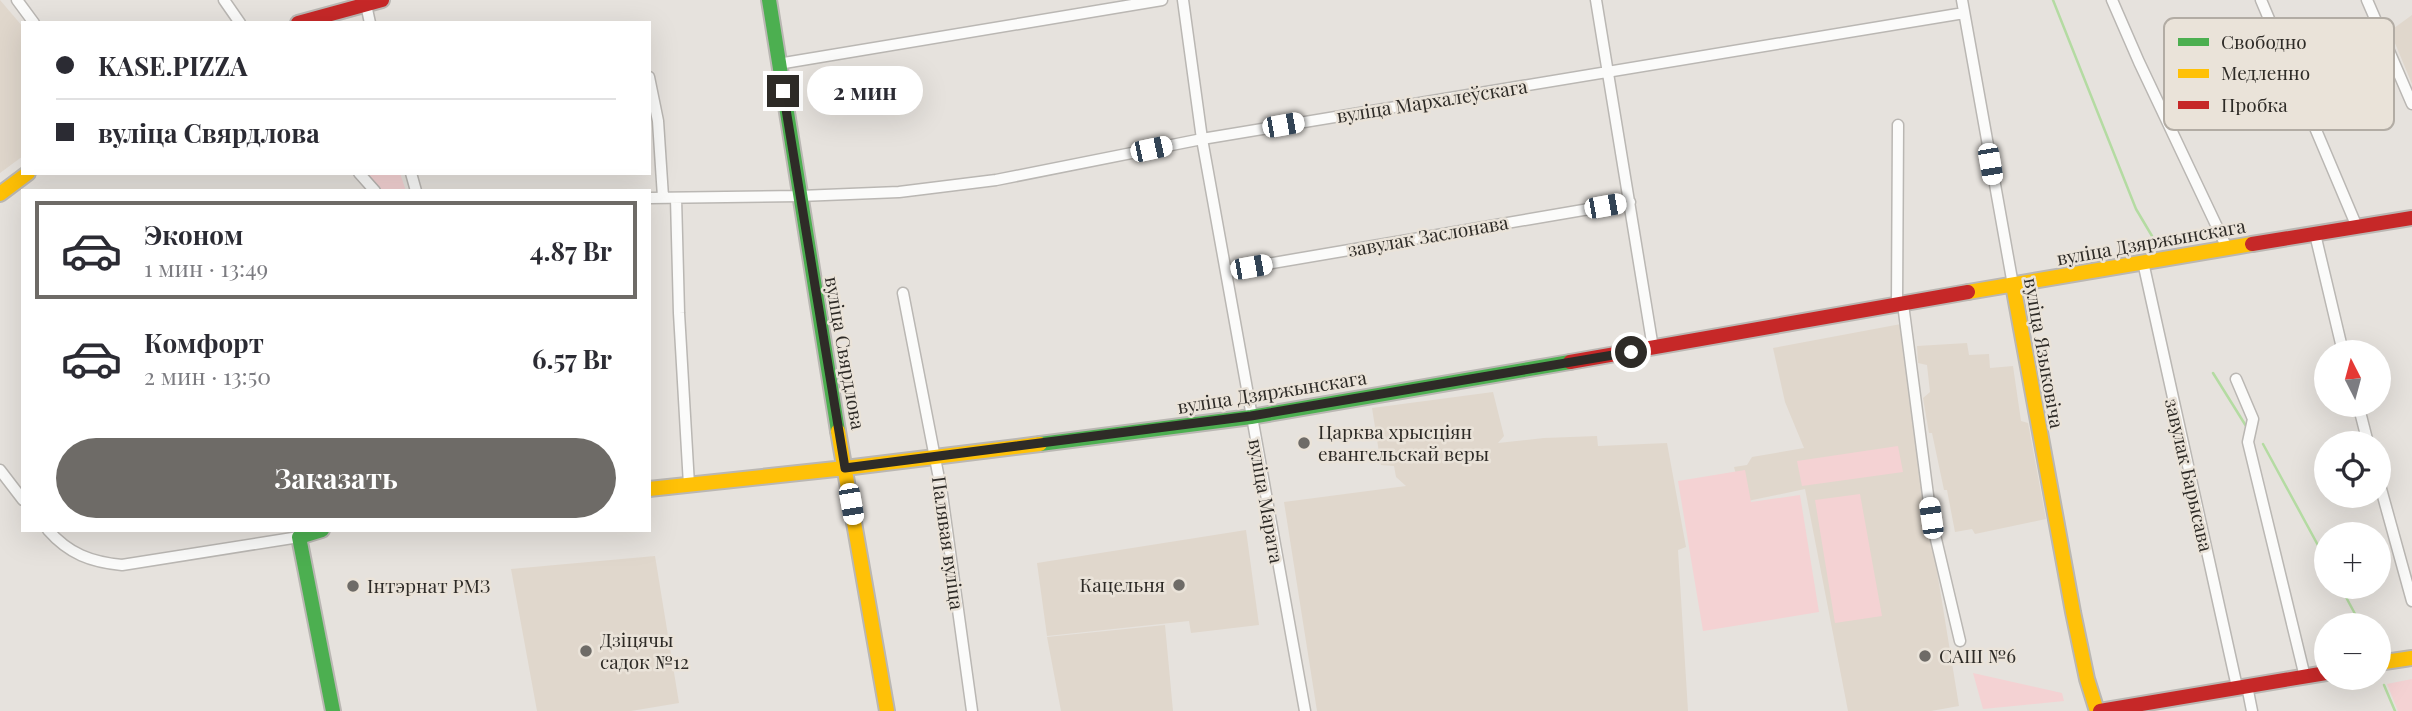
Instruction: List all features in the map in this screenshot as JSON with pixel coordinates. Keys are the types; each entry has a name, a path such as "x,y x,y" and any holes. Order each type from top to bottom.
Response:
{"street":[{"path":"17,0 33,21"},
{"path":"224,0 239,21"},
{"path":"304,21 365,1 382,0"},
{"name":"вуліца Свярдлова","path":"769,0 887,711"},
{"path":"778,64 1162,0"},
{"name":"вуліца Марата","path":"1183,0 1202,139 1305,711"},
{"path":"1595,0 1653,348"},
{"name":"вуліца Языковіча","path":"1962,0 2073,612 2087,679 2099,711"},
{"path":"2112,0 2164,115"},
{"path":"2261,0 2269,18"},
{"path":"2367,0 2375,18"},
{"path":"365,1 370,21"},
{"name":"вуліца Мархалеўскага","path":"651,198 899,192 996,180 1202,139 1964,13"},
{"path":"2394,62 2412,104"},
{"path":"651,88 658,121 663,197"},
{"path":"1898,125 1900,304 1931,518 1960,641"},
{"path":"2171,130 2227,248"},
{"path":"2316,130 2357,227"},
{"path":"0,194 25,175"},
{"path":"361,175 373,189"},
{"path":"676,198 679,313 689,485"},
{"name":"завулак Заслонава","path":"1226,271 1630,202"},
{"name":"вуліца Дзяржынскага","path":"651,489 936,457 1251,416 2412,218"},
{"path":"2315,234 2340,340"},
{"name":"завулак Барысава","path":"2143,262 2242,687 2252,711"},
{"name":"Палявая вуліца","path":"903,293 936,457 972,711"},
{"path":"2236,379 2253,419 2248,442 2305,677"},
{"path":"0,470 21,497"},
{"path":"2386,508 2412,601"},
{"path":"50,532 64,547 78,555 97,563 122,565 299,537 315,532"},
{"path":"299,537 333,711"},
{"path":"2391,661 2412,658"},
{"path":"2099,711 2314,675"}],"shaded area":[{"path":"0,0 21,25 21,157 0,173"},
{"path":"2412,15 2412,84 2394,41 2394,28"},
{"path":"367,175 401,175 405,189 380,189"},
{"path":"1901,324 1914,430 1959,706 1931,711 1848,711 1805,489 1743,502 1734,467 1747,465 1752,457 1804,448 1785,402 1773,348"},
{"path":"1967,343 1969,355 1989,354 1990,368 2013,366 2021,421 2028,423 2046,519 1975,534 1972,529 1955,532 1947,490 1944,490 1932,433 1929,433 1923,398 1930,392 1927,365 1918,363 1917,346"},
{"path":"1493,392 1504,436 1498,443 1597,436 1598,446 1667,443 1686,547 1678,550 1688,711 1317,711 1284,502 1406,486 1396,477 1394,466 1381,465 1372,408"},
{"path":"1898,446 1903,472 1802,486 1797,461"},
{"path":"1745,470 1751,502 1800,495 1819,612 1703,631 1678,481"},
{"path":"1860,494 1882,616 1835,623 1815,500"},
{"path":"1246,530 1259,625 1191,633 1189,621 1047,636 1037,563"},
{"path":"655,556 679,703 631,711 537,711 511,569"},
{"path":"1165,625 1173,711 1061,711 1047,637"},
{"path":"1973,673 2062,693 2064,701 1983,709"},
{"path":"2412,679 2412,711 2398,711 2389,690 2391,683"}],"waterway":[{"path":"2053,0 2136,209 2152,236"},
{"path":"2213,373 2246,426"},
{"path":"2263,444 2314,538"},
{"path":"2347,599 2355,613"},
{"path":"2386,690 2395,711"}],"traffic: fast":[{"path":"769,0 838,431"},
{"path":"1040,444 1251,417 1570,362"},
{"path":"315,532 299,537 333,711"}],"traffic: slow":[{"path":"0,194 25,175"},
{"path":"1968,292 2252,244"},
{"path":"2013,285 2073,612 2087,679 2097,711"},
{"path":"838,431 887,711"},
{"path":"651,489 1040,444"},
{"path":"2391,661 2412,658"}],"traffic: jam":[{"path":"305,21 382,0"},
{"path":"2252,244 2412,218"},
{"path":"1570,362 1968,292"},
{"path":"2100,711 2314,675"}],"place":[{"name":"Царква хрысціян евангельскай веры","path":"1304,443"},
{"name":"Кацельня","path":"1179,585"},
{"name":"Інтэрнат РМЗ","path":"353,586"},
{"name":"Дзіцячы садок №12","path":"586,651"},
{"name":"САШ №6","path":"1925,656"}],"route":[{"path":"783,91 845,468 1251,416 1631,352"}]}
